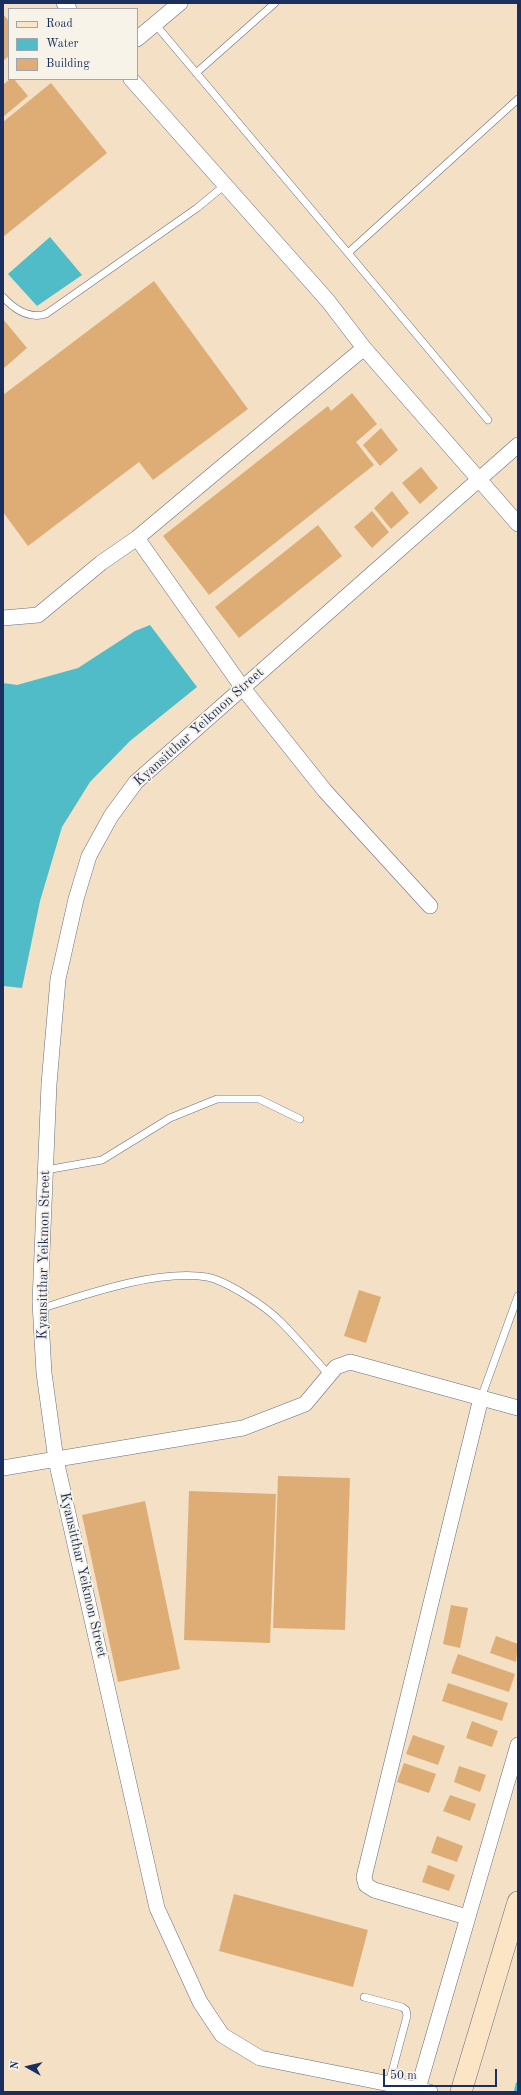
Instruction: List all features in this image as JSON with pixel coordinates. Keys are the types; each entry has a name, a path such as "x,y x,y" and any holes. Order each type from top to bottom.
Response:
{"main road":[{"path":"460,2092 518,1902"}],"street":[{"path":"138,38 180,3"},
{"path":"132,80 328,301 364,348 518,524"},
{"path":"3,618 38,615 101,564 137,538 364,348"},
{"name":"Kyansitthar Yeikmon Street","path":"424,2091 260,2058 222,2035 200,2002 157,1908 56,1460 44,1373 40,1309 49,1084 58,979 76,899 89,856 111,816 136,782 518,445"},
{"path":"137,538 242,687 325,791 430,906"},
{"path":"3,1468 243,1428 305,1404 336,1367 350,1362 518,1408"},
{"path":"467,1917 374,1890 366,1885 364,1877 481,1398"},
{"path":"424,2091 467,1917 518,1745"}],"lane":[{"path":"196,73 274,3"},
{"path":"155,24 488,420"},
{"path":"348,253 518,100"},
{"path":"3,297 10,305 20,311 38,316 46,314 197,208 225,185"},
{"path":"46,1170 102,1160 170,1118 217,1099 259,1099 300,1119"},
{"path":"40,1309 108,1288 179,1275 208,1278 237,1290 279,1320 329,1375"},
{"path":"481,1398 518,1296"},
{"path":"364,1997 402,2007 406,2010 407,2016 389,2083"}],"water":[{"path":"50,237 82,275 37,306 8,274"},
{"path":"150,625 197,687 130,741 90,782 62,827 40,901 22,988 3,986 3,683 17,685 78,668 135,631"}],"building":[{"path":"3,14 8,20 8,57 3,61"},
{"path":"9,80 15,80 28,96 3,117 3,85"},
{"path":"51,83 107,153 3,237 3,122"},
{"path":"154,281 248,409 153,480 139,462 28,546 3,512 3,395"},
{"path":"3,319 27,348 3,369"},
{"path":"352,393 377,424 356,442 374,465 209,595 163,536 328,406 331,411"},
{"path":"381,428 398,450 380,466 363,445"},
{"path":"421,467 438,488 420,504 402,483"},
{"path":"392,491 409,513 391,529 374,508"},
{"path":"372,511 389,532 372,548 354,527"},
{"path":"318,525 342,556 239,638 215,607"},
{"path":"359,1290 381,1297 366,1343 344,1336"},
{"path":"278,1476 350,1478 345,1630 273,1628"},
{"path":"189,1491 276,1494 270,1643 184,1640"},
{"path":"145,1501 180,1669 118,1682 82,1515"},
{"path":"451,1605 468,1608 460,1648 443,1644"},
{"path":"496,1636 518,1644 516,1662 490,1653"},
{"path":"458,1654 515,1674 509,1692 451,1673"},
{"path":"448,1683 508,1703 502,1721 442,1701"},
{"path":"472,1721 498,1731 492,1747 466,1738"},
{"path":"413,1735 445,1746 438,1765 406,1754"},
{"path":"404,1763 436,1774 429,1793 397,1782"},
{"path":"459,1766 486,1775 480,1792 454,1782"},
{"path":"450,1795 476,1804 470,1821 443,1811"},
{"path":"437,1836 463,1846 457,1862 431,1853"},
{"path":"428,1865 455,1875 449,1891 422,1882"},
{"path":"234,1894 368,1930 353,1987 219,1951"}],"waterway":[{"path":"516,2092 518,2084"}]}
